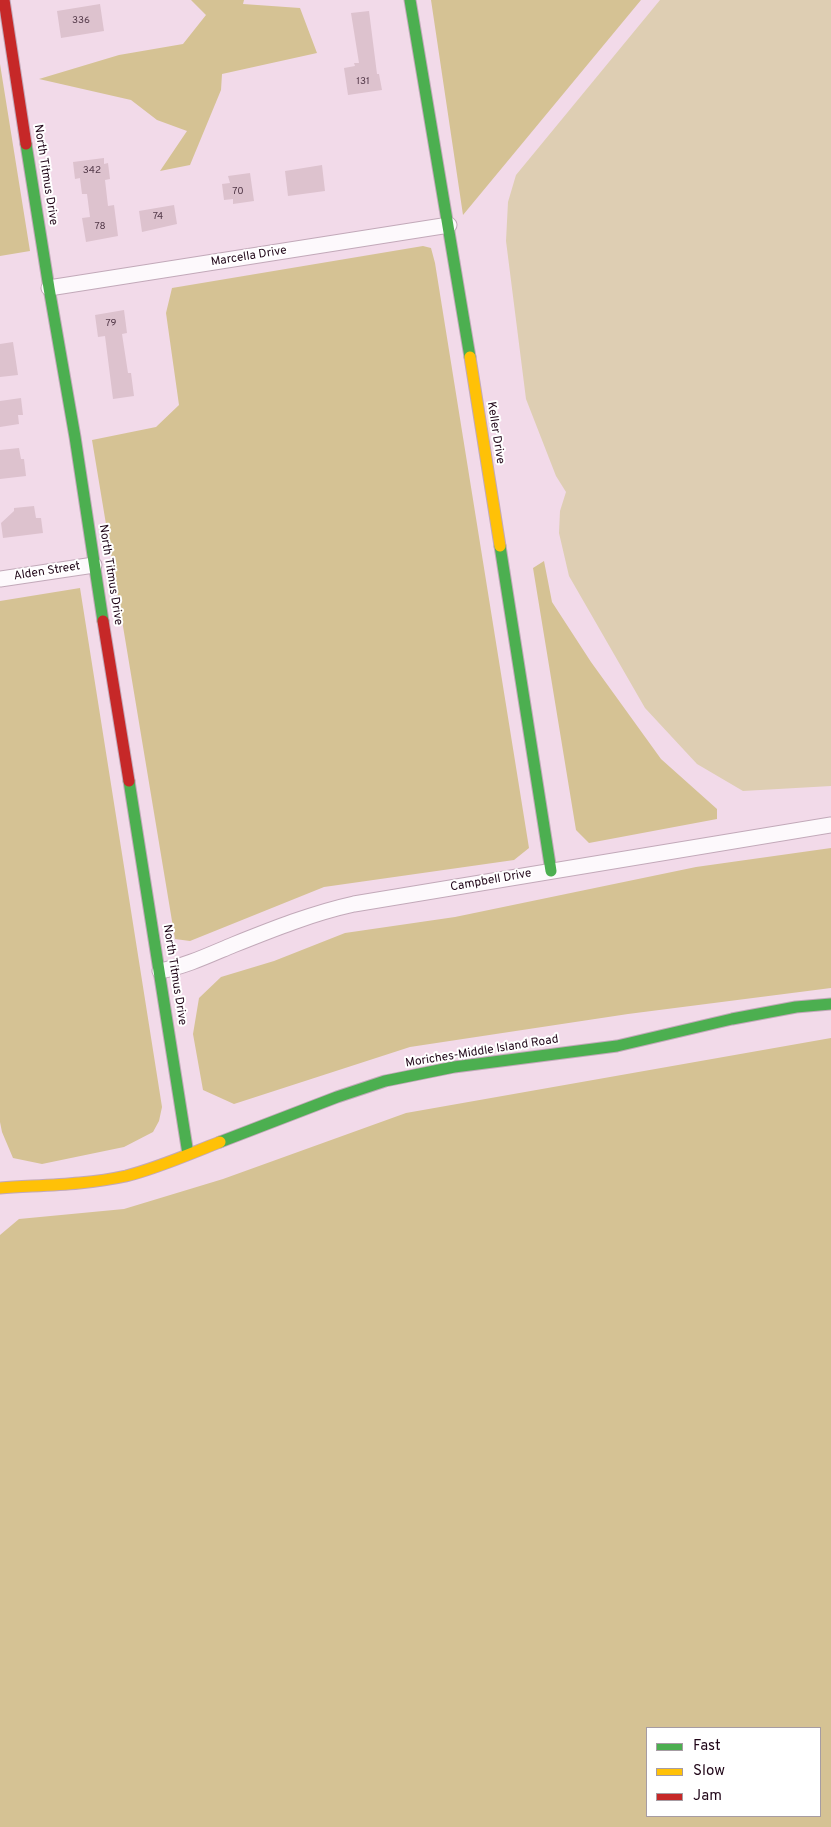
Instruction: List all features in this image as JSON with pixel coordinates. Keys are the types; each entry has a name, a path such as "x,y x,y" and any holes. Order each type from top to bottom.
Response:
{"street":[{"name":"North Titmus Drive","path":"4,0 76,437 94,565 188,1154"},
{"name":"Keller Drive","path":"410,0 449,226 551,871"},
{"name":"Marcella Drive","path":"50,288 449,226"},
{"name":"Alden Street","path":"0,579 94,565"},
{"name":"Campbell Drive","path":"160,972 181,967 324,911 364,902 831,825"},
{"name":"Moriches-Middle Island Road","path":"0,1188 81,1182 125,1176 156,1167 337,1097 385,1081 454,1067 617,1046 732,1019 796,1007 831,1004"}],"shaded area":[{"path":"191,0 244,0 243,4 300,8 317,53 222,74 221,90 190,165 160,171 187,131 157,120 131,100 39,79 119,55 183,44 206,15"},
{"path":"431,0 641,0 463,215"},
{"path":"660,0 831,0 831,786 743,791 697,764 645,708 569,576 559,533 560,511 566,492 556,476 526,399 506,241 508,202 516,175"},
{"path":"0,64 30,251 0,256"},
{"path":"423,246 431,248 435,263 529,848 514,860 324,887 190,941 175,939 92,440 156,427 179,405 166,313 172,288"},
{"path":"544,561 552,602 591,662 661,759 717,809 717,819 589,843 576,830 533,568"},
{"path":"80,588 162,1107 159,1121 153,1132 124,1147 42,1164 13,1158 2,1132 0,1122 0,601"},
{"path":"831,848 831,988 628,1014 410,1047 234,1104 203,1090 193,1034 199,998 221,977 274,961 345,933 455,917 696,867"},
{"path":"831,1038 831,1827 0,1827 0,1235 19,1219 124,1209 223,1179 406,1113"}],"building":[{"path":"100,4 104,31 61,38 57,11"},
{"path":"369,11 377,74 379,74 382,90 348,95 344,68 355,66 354,63 359,63 351,13"},
{"path":"104,158 104,164 108,163 110,179 105,180 108,206 114,205 118,236 86,242 82,218 90,217 87,194 82,194 80,178 75,179 73,162"},
{"path":"322,165 325,191 288,196 285,171"},
{"path":"250,173 254,201 233,204 233,199 224,200 222,184 230,183 228,176"},
{"path":"174,205 177,224 142,232 139,211"},
{"path":"124,310 127,333 122,334 128,373 131,373 134,396 113,399 105,336 98,337 95,315"},
{"path":"13,342 18,375 0,377 0,344"},
{"path":"21,398 23,415 18,415 19,424 0,427 0,401"},
{"path":"19,448 21,459 24,459 26,476 0,479 0,450"},
{"path":"34,506 36,518 41,518 43,533 3,538 1,523 14,511 14,508"}],"traffic: fast":[{"path":"410,0 470,357"},
{"path":"26,144 75,437 103,621"},
{"path":"500,546 551,871"},
{"path":"129,781 188,1154"},
{"path":"220,1142 337,1097 385,1081 454,1067 617,1046 732,1019 796,1007 831,1004"}],"traffic: slow":[{"path":"470,357 500,546"},
{"path":"0,1188 79,1183 126,1176 162,1165 220,1142"}],"traffic: jam":[{"path":"4,0 26,144"},
{"path":"103,621 129,781"}]}
